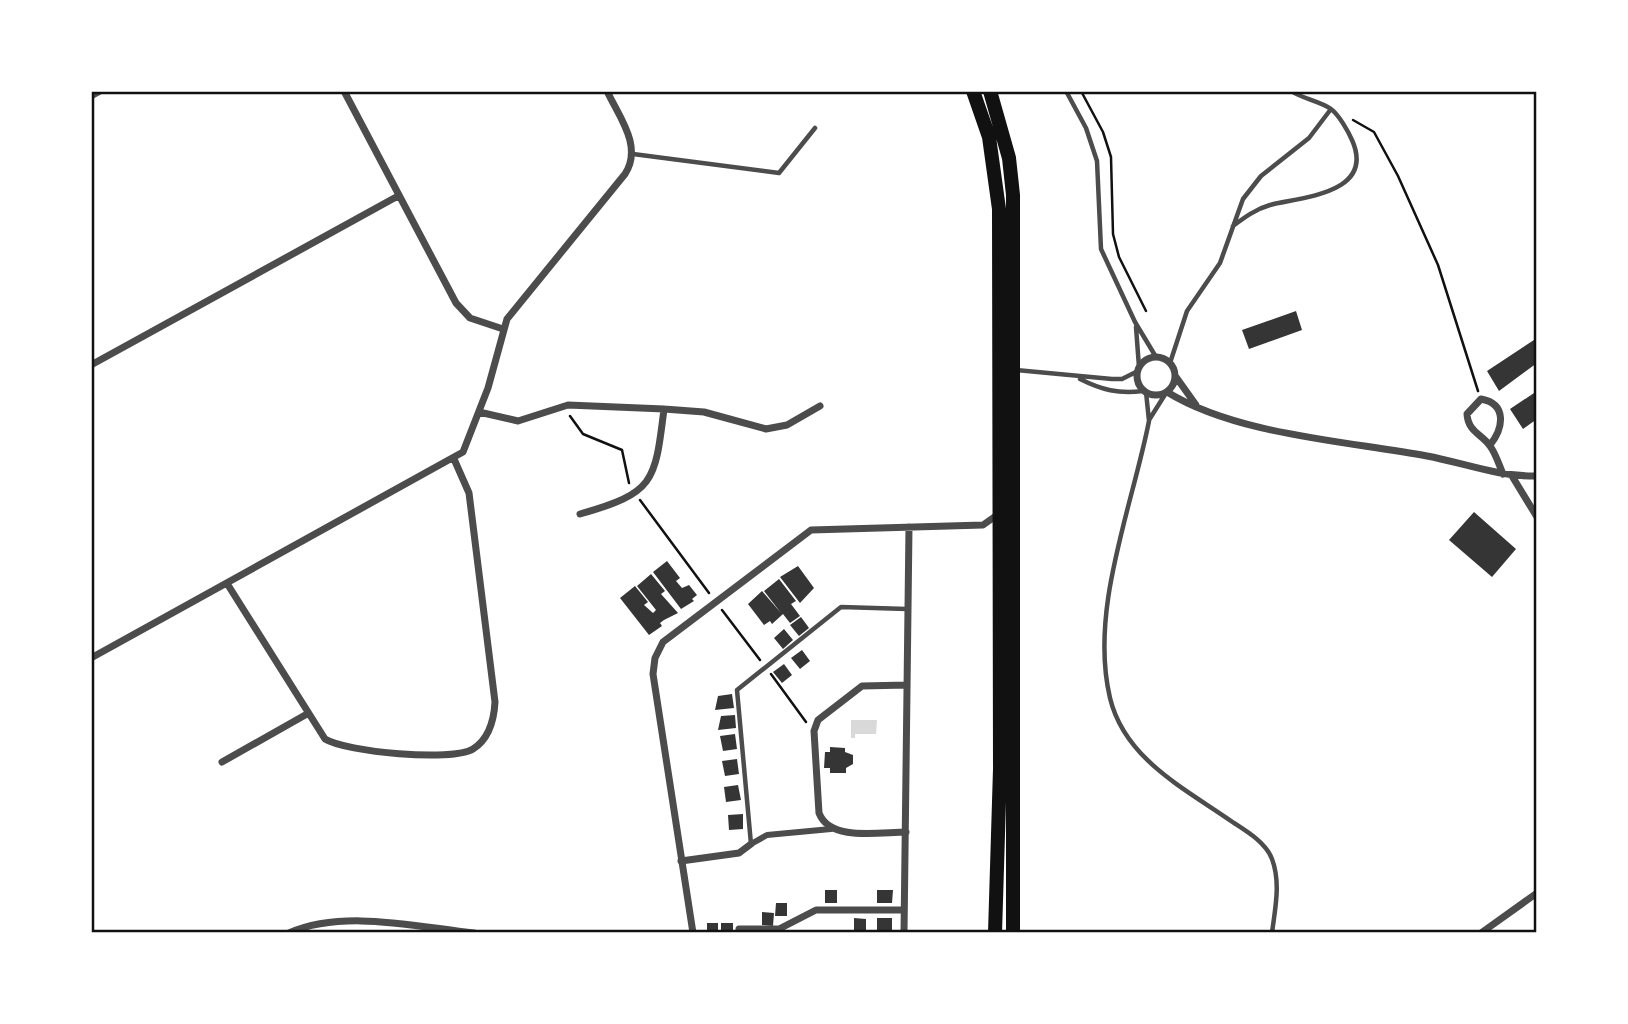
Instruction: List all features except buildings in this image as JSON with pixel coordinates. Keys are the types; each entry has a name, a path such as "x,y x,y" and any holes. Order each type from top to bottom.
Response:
{"highway":[{"path":"973,91 989,137 999,209 1000,769 995,933"},
{"path":"990,91 1009,158 1013,195 1013,933"}],"street":[{"path":"91,96 100,91"},
{"path":"344,91 456,303 470,318 503,329"},
{"path":"91,658 454,459 465,449 480,412 503,329 513,309 625,174 633,154 631,142 607,91"},
{"path":"91,365 398,195"},
{"path":"1198,408 1175,376 1170,363 1156,357 1139,369 1138,382 1144,392 1156,396 1166,393 1198,408 1293,433 1427,456 1513,476 1537,476"},
{"path":"1166,393 1175,376"},
{"path":"1490,445 1501,425 1500,413 1489,401 1481,399 1467,414 1468,422 1474,433 1490,445 1503,474"},
{"path":"480,412 518,421 568,405 664,409 705,412 766,429 787,425 820,406"},
{"path":"580,514 636,494 651,477 658,460 664,409"},
{"path":"228,585 325,739 347,748 461,754 473,750 488,733 495,702 469,493 454,459"},
{"path":"1513,476 1537,517"},
{"path":"693,933 654,666 663,642 811,530 983,526 1000,513"},
{"path":"904,933 909,527"},
{"path":"831,829 819,813 815,726 822,716 862,686 907,685"},
{"path":"222,762 307,714"},
{"path":"681,861 740,853 767,835 831,829 906,832"},
{"path":"1481,933 1537,893"},
{"path":"739,933 739,929 779,929 816,909 904,910"},
{"path":"289,933 305,926 342,922 474,933"}],"lane":[{"path":"1066,91 1086,128 1097,161 1101,249 1135,322 1156,357"},
{"path":"1233,226 1259,209 1328,194 1341,186 1352,171 1356,159 1355,146 1331,109 1292,91"},
{"path":"1170,363 1188,311 1220,263 1242,199 1251,186 1309,138 1331,109"},
{"path":"633,154 779,173 815,128"},
{"path":"1014,370 1079,378 1122,379 1139,369 1135,322"},
{"path":"1079,378 1101,389 1121,394 1144,392 1149,421"},
{"path":"1166,393 1149,421 1108,601 1104,656 1111,700 1130,742 1166,778 1250,834 1271,858 1277,896 1272,933"},
{"path":"751,844 737,690 841,607 908,610"}],"path":[{"path":"1082,91 1104,132 1111,157 1113,234 1119,257 1146,311"},
{"path":"1331,109 1374,132 1398,176 1437,265 1481,399"},
{"path":"568,414 583,434 622,450 630,484 636,494 806,722 815,726"}],"shaded area":[{"path":"851,720 877,720 876,734 855,734 855,738 851,738"}]}
